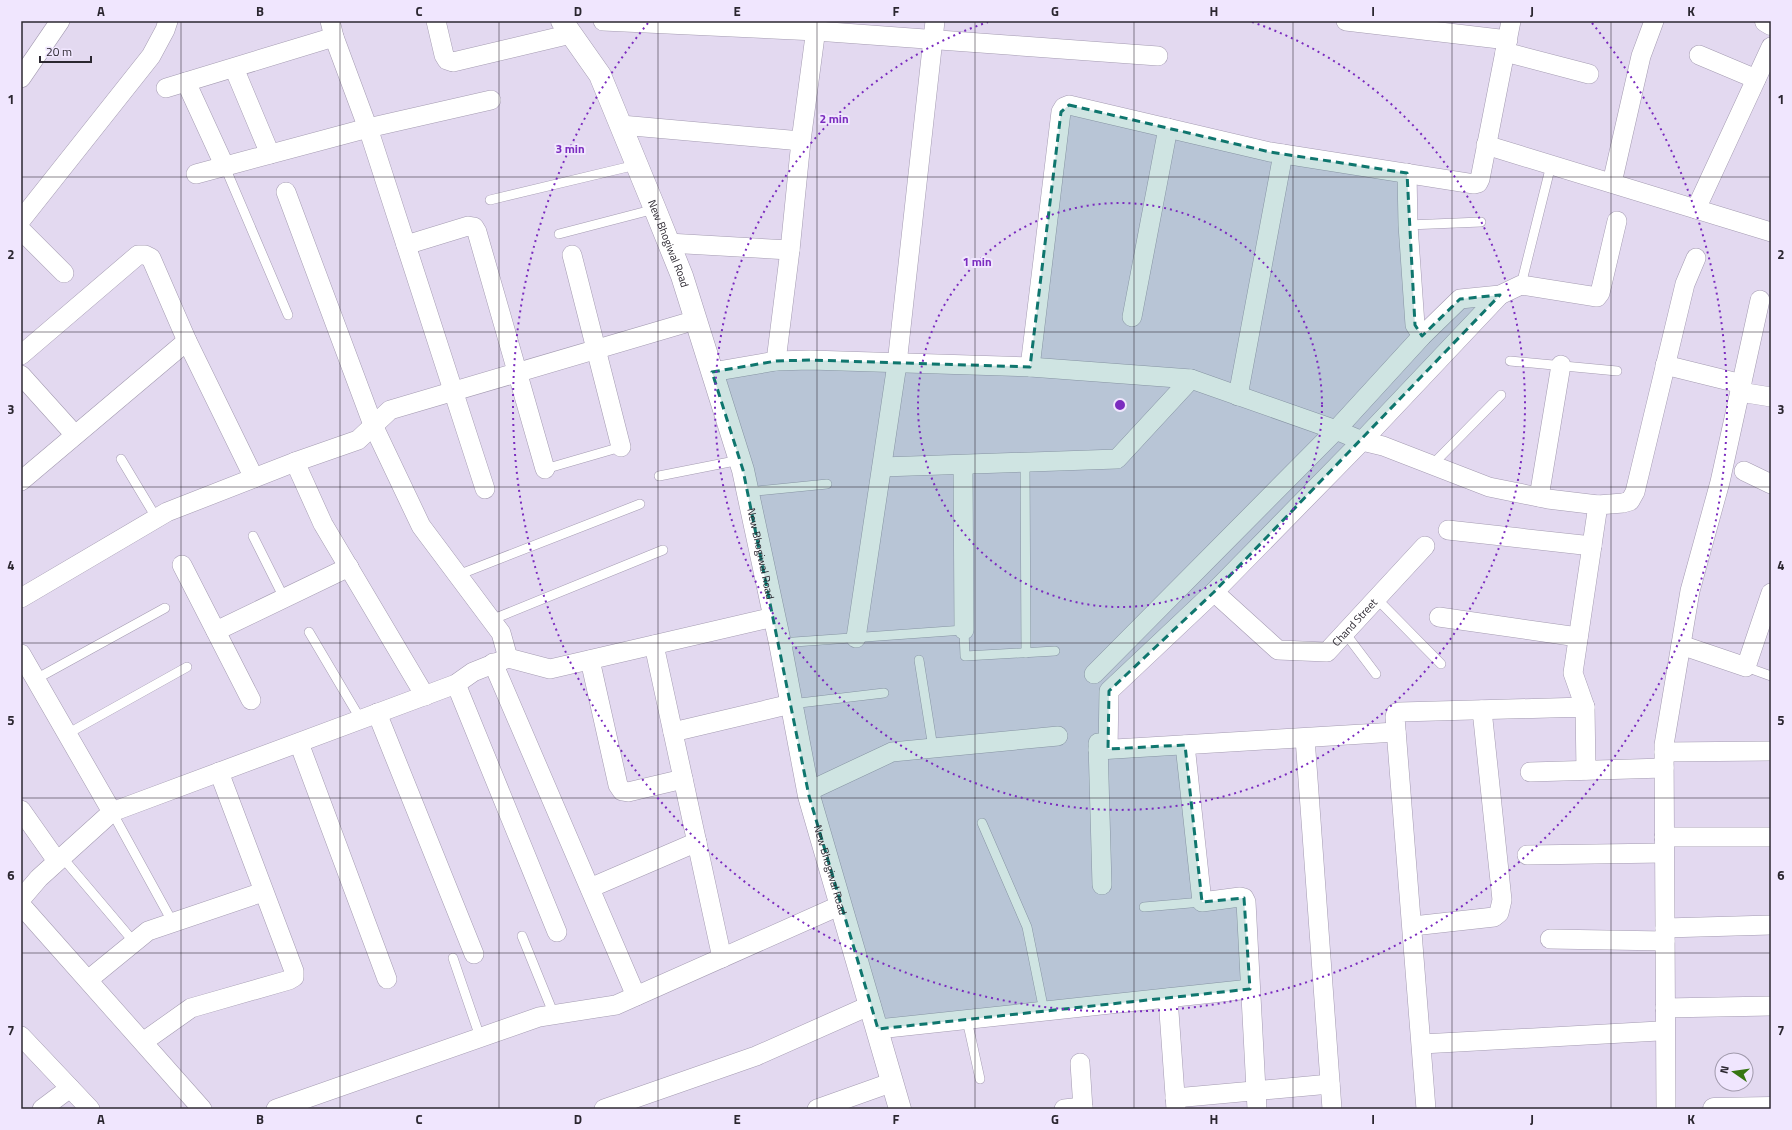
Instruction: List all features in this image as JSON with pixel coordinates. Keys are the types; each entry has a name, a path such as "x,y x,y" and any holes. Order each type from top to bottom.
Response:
{"street":[{"path":"21,78 60,21"},
{"path":"21,220 150,56 165,30 168,21"},
{"path":"436,21 444,55 447,60 453,62 566,28"},
{"path":"603,21 934,30 1158,56"},
{"path":"1346,21 1409,25 1506,46 1589,74"},
{"path":"1030,367 1061,112 1064,107 1069,105 1283,154 1474,184 1478,183 1480,179 1511,21"},
{"path":"1612,183 1641,56 1654,21"},
{"path":"1766,21 1771,24"},
{"path":"776,361 790,250 801,141 817,26"},
{"name":"New Bhogiwal Road","path":"566,28 600,75 621,124 682,276 740,460 780,643 809,791 900,1109"},
{"path":"166,88 234,68 332,29 368,128 485,488"},
{"path":"856,638 897,364 934,30"},
{"path":"1696,209 1771,46"},
{"path":"1699,55 1756,79"},
{"path":"234,68 270,154"},
{"path":"186,82 225,167"},
{"path":"196,174 368,128 491,100"},
{"path":"621,124 801,141"},
{"path":"1132,317 1168,128"},
{"path":"1486,145 1771,232"},
{"path":"1238,396 1283,154"},
{"path":"1408,173 1408,225 1415,325 1422,336"},
{"path":"286,192 373,425 421,526 501,633 500,660 590,888 636,996"},
{"path":"1094,674 1336,430 1422,336 1460,299 1500,295 1521,285 1597,297 1600,293 1617,221"},
{"path":"406,245 468,226 474,227 477,232 545,469"},
{"path":"21,230 64,273"},
{"path":"668,243 790,250"},
{"path":"21,355 138,255 145,255 151,258 187,341 254,478"},
{"path":"572,255 621,447"},
{"path":"712,372 776,361 810,360 897,364 1030,367 1191,379 1336,430 1362,441 1383,446 1489,487 1539,497 1598,505 1623,503 1630,501 1635,492 1664,365 1685,284 1696,258"},
{"path":"1102,885 1101,748 1109,691 1214,592 1362,441 1500,295"},
{"path":"1666,1109 1664,760 1690,591 1720,482 1760,300"},
{"path":"1443,317 1462,335"},
{"path":"21,598 167,512 295,462 358,440 390,410 696,320"},
{"path":"21,481 187,341"},
{"path":"1539,497 1561,365"},
{"path":"1664,365 1771,397"},
{"path":"21,375 75,435"},
{"path":"882,467 1117,459 1191,379"},
{"path":"295,462 323,524 426,696"},
{"path":"963,465 964,630"},
{"path":"1744,471 1771,484"},
{"path":"1586,770 1585,707 1572,673 1598,505"},
{"path":"1448,530 1592,546"},
{"name":"Chand Street","path":"1214,592 1278,650 1327,652 1425,546"},
{"path":"182,565 251,700"},
{"path":"216,631 349,568"},
{"path":"1681,644 1746,667 1771,593"},
{"path":"21,899 39,878 112,812 426,696 456,684 473,672 500,660 550,669 774,617"},
{"path":"1439,617 1578,636"},
{"path":"654,645 722,958"},
{"path":"21,654 112,812"},
{"path":"590,660 618,785 622,791 628,792 683,779"},
{"path":"456,684 557,932"},
{"path":"673,732 791,704"},
{"path":"1426,1109 1413,926 1396,732 1396,713 1585,707"},
{"path":"1413,926 1494,917 1498,913 1502,900 1482,710"},
{"path":"369,717 474,954"},
{"path":"1101,748 1185,745 1396,732"},
{"path":"809,791 892,752 1058,736"},
{"path":"1304,738 1332,1109"},
{"path":"299,743 387,979"},
{"path":"1185,745 1202,902 1240,897 1244,898 1246,902 1257,1100"},
{"path":"1530,772 1586,770 1664,760 1771,751"},
{"path":"143,1042 191,1008 290,980 294,977 294,971 219,772"},
{"path":"21,810 60,859"},
{"path":"1526,855 1771,837"},
{"path":"590,888 697,842"},
{"path":"88,980 148,931 264,892"},
{"path":"21,905 202,1109"},
{"path":"276,1109 539,1017 616,1005 841,905"},
{"path":"1550,939 1665,934 1771,925"},
{"path":"878,1029 1250,989"},
{"path":"1168,998 1175,1104 1257,1100 1330,1084"},
{"path":"604,1109 756,1056 871,1006"},
{"path":"1665,1008 1771,1006"},
{"path":"1422,1044 1659,1031"},
{"path":"23,1042 90,1109"},
{"path":"1064,1109 1083,1108 1080,1063"},
{"path":"817,1109 893,1082"},
{"path":"42,1109 70,1088"},
{"path":"1714,1109 1771,1108"}],"lane":[{"path":"1521,285 1550,164"},
{"path":"490,200 637,165"},
{"path":"225,167 288,315"},
{"path":"559,234 655,209"},
{"path":"1408,225 1481,222"},
{"path":"1510,361 1617,371"},
{"path":"1432,465 1501,395"},
{"path":"545,469 621,447"},
{"path":"121,459 157,519"},
{"path":"659,476 740,460"},
{"path":"1025,462 1026,653"},
{"path":"747,492 827,484"},
{"path":"458,575 640,504"},
{"path":"253,536 284,598"},
{"path":"491,620 663,550"},
{"path":"1377,599 1441,664"},
{"path":"36,679 164,608"},
{"path":"780,643 964,630 965,656 1055,651"},
{"path":"310,632 369,717"},
{"path":"1345,633 1376,674"},
{"path":"919,660 933,748"},
{"path":"67,734 187,667"},
{"path":"1746,667 1771,676"},
{"path":"791,704 884,693"},
{"path":"112,812 173,923"},
{"path":"982,823 1026,927 1044,1011"},
{"path":"60,859 134,942"},
{"path":"1144,907 1202,902"},
{"path":"522,936 554,1015"},
{"path":"453,958 480,1037"},
{"path":"967,1020 980,1079"}],"highlighted area":[{"path":"1069,105 1270,152 1407,173 1415,325 1422,336 1460,299 1500,295 1214,592 1109,691 1108,749 1185,745 1202,902 1244,898 1250,989 878,1029 809,796 743,470 712,372 776,361 810,360 1030,367 1061,112"}]}
